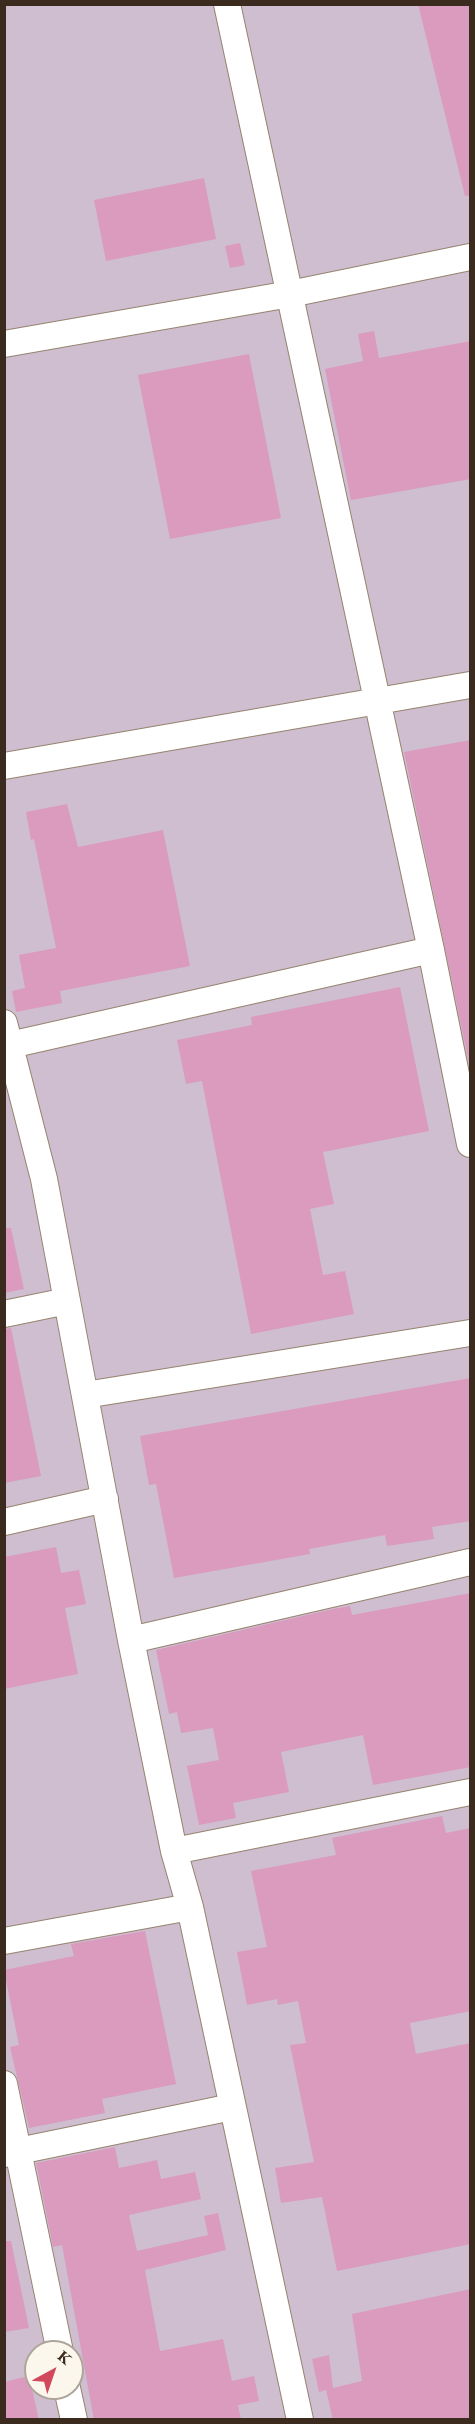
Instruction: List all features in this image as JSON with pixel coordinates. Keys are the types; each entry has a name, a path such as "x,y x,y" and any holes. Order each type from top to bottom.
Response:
{"street":[{"path":"227,4 467,1108 471,1144"},
{"path":"4,344 290,294 471,257"},
{"path":"4,766 471,685"},
{"path":"300,2420 190,1906 174,1851 131,1640 44,1179 11,1076 7,1034 431,950"},
{"path":"4,1314 67,1301"},
{"path":"85,1395 471,1333"},
{"path":"4,1522 105,1499"},
{"path":"131,1640 471,1562"},
{"path":"174,1851 471,1792"},
{"path":"4,1941 190,1906"},
{"path":"4,2084 11,2153 57,2340"},
{"path":"11,2153 232,2107"},
{"path":"70,2400 74,2420"}],"shaded area":[{"path":"5,5 470,5 470,2419 5,2420"}],"building":[{"path":"418,4 471,4 471,195 465,196"},
{"path":"204,178 216,239 106,261 94,200"},
{"path":"240,243 245,265 230,268 225,246"},
{"path":"374,331 379,358 471,341 471,479 351,500 325,369 363,361 358,334"},
{"path":"249,354 281,518 170,539 138,375"},
{"path":"471,740 471,1063 469,1063 404,752"},
{"path":"67,804 78,847 163,830 190,966 60,991 62,1003 16,1012 12,991 25,988 19,955 56,948 34,839 31,840 26,812"},
{"path":"400,987 429,1131 323,1152 334,1204 310,1209 323,1275 345,1271 354,1314 251,1334 202,1081 186,1084 177,1040 252,1025 251,1017"},
{"path":"4,1228 11,1228 24,1289 4,1293"},
{"path":"11,1328 41,1476 4,1483 4,1329"},
{"path":"471,1378 471,1521 432,1527 434,1539 387,1546 385,1535 309,1549 310,1554 174,1578 156,1484 149,1485 140,1436"},
{"path":"56,1547 61,1573 79,1570 86,1604 65,1608 78,1674 4,1689 4,1557"},
{"path":"471,1593 471,1767 373,1785 363,1735 281,1752 289,1792 233,1803 236,1818 199,1825 187,1766 219,1760 213,1728 181,1733 177,1712 169,1714 156,1650 333,1609 350,1606 352,1615"},
{"path":"442,1816 446,1833 471,1828 471,2011 410,2023 416,2054 471,2043 471,2244 337,2271 322,2197 281,2203 275,2168 314,2162 290,2045 306,2043 298,2001 278,2005 277,1999 247,2005 237,1952 267,1947 251,1871 336,1855 332,1838"},
{"path":"145,1931 176,2084 102,2099 105,2113 29,2128 10,2047 19,2045 4,1970 74,1956 71,1944"},
{"path":"115,2147 119,2168 157,2160 161,2179 195,2172 201,2199 129,2215 137,2251 208,2235 204,2216 218,2213 226,2250 145,2270 160,2351 223,2339 232,2381 254,2376 259,2401 238,2405 241,2420 94,2420 84,2365 84,2340 79,2340 62,2245 53,2247 36,2163"},
{"path":"4,2241 11,2241 29,2328 4,2332"},
{"path":"471,2289 471,2420 333,2420 326,2390 319,2392 312,2359 329,2355 333,2388 362,2381 352,2314"},
{"path":"24,2377 24,2400 34,2400 39,2420 4,2420 4,2382"}]}
